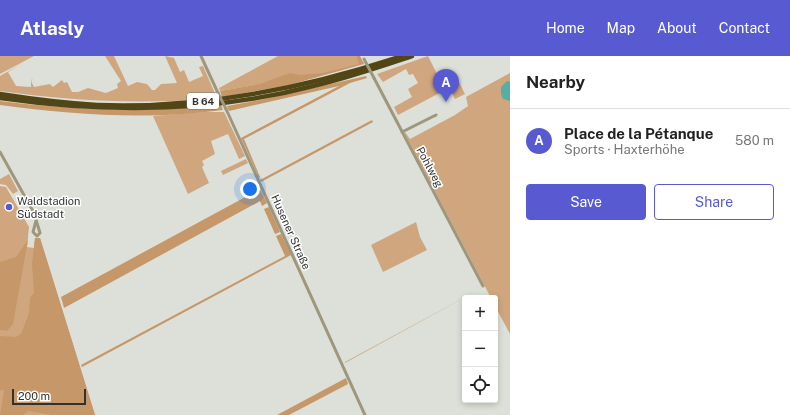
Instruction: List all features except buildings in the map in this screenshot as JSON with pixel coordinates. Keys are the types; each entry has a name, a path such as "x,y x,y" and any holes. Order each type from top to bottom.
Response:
{"highway":[{"name":"B 64","path":"0,94 97,105 154,105 209,101 258,94 313,82 352,72 402,56"},
{"name":"B 64","path":"0,98 96,108 154,109 208,105 258,98 312,87 412,56"}],"street":[{"name":"Husener Straße","path":"201,56 364,415"},
{"name":"Pohlweg","path":"363,58 483,286"},
{"path":"402,132 436,115"},
{"path":"0,152 34,213 36,221"}],"shaded area":[{"path":"0,56 34,56 0,74"},
{"path":"105,56 114,56 128,86 137,82 147,84 152,90 155,90 161,84 177,83 165,56 174,58 180,72 184,70 189,82 203,76 199,67 203,66 217,98 163,101 108,101 0,91 0,76 23,63 8,72 16,86 31,87 31,81 34,87 50,84 53,87 62,80 64,83 67,82 72,92 78,92 88,88 106,93 118,88 117,84 121,81"},
{"path":"278,56 356,56 359,62 364,63 323,74 220,91 219,88"},
{"path":"356,56 360,56 364,64 289,85 222,97 220,91 260,84 290,73 300,75 323,73 359,64"},
{"path":"428,56 441,82 447,89 398,115 394,107 412,97 408,89 418,83 413,74 409,75 406,69 383,82 377,74"},
{"path":"510,73 510,334 498,312 498,295 489,295 405,134 405,132 410,139 455,115 468,106 466,97"},
{"path":"366,76 367,78 350,83 244,139 260,177 259,178 241,138 339,86 229,111 227,106"},
{"path":"458,80 465,94 455,99 448,85"},
{"path":"0,101 55,107 138,110 221,105 223,110 167,115 83,114 0,105"},
{"path":"224,112 245,156 239,159 228,134 211,141 215,154 202,161 204,165 202,167 209,183 188,194 153,116"},
{"path":"372,120 373,122 261,182 260,180"},
{"path":"246,159 248,163 223,175 221,171"},
{"path":"9,174 18,191 13,194 6,185 0,184 0,179"},
{"path":"0,186 6,187 29,227 27,247 34,248 35,238 40,238 95,415 0,415"},
{"path":"260,189 267,203 262,206 260,201 64,308 61,297"},
{"path":"269,207 280,232 275,234 264,209"},
{"path":"416,222 420,237 427,250 383,272 371,245"},
{"path":"281,234 291,255 82,367 81,365 285,256 276,236"},
{"path":"35,238 40,238 95,415 52,415 28,411 23,415 0,415 4,390 0,390 0,336 16,337 21,334 29,313 30,298 34,293 32,264"},
{"path":"28,240 13,324 7,331 0,330 0,262 16,257"},
{"path":"462,299 345,363 345,362"},
{"path":"346,378 348,384 289,415 277,415"}],"water":[{"path":"507,81 510,82 510,101 503,99 501,94 501,87"}],"place":[{"name":"Place de la Pétanque","path":"446,102"},
{"name":"Waldstadion Südstadt","path":"9,207"}]}
